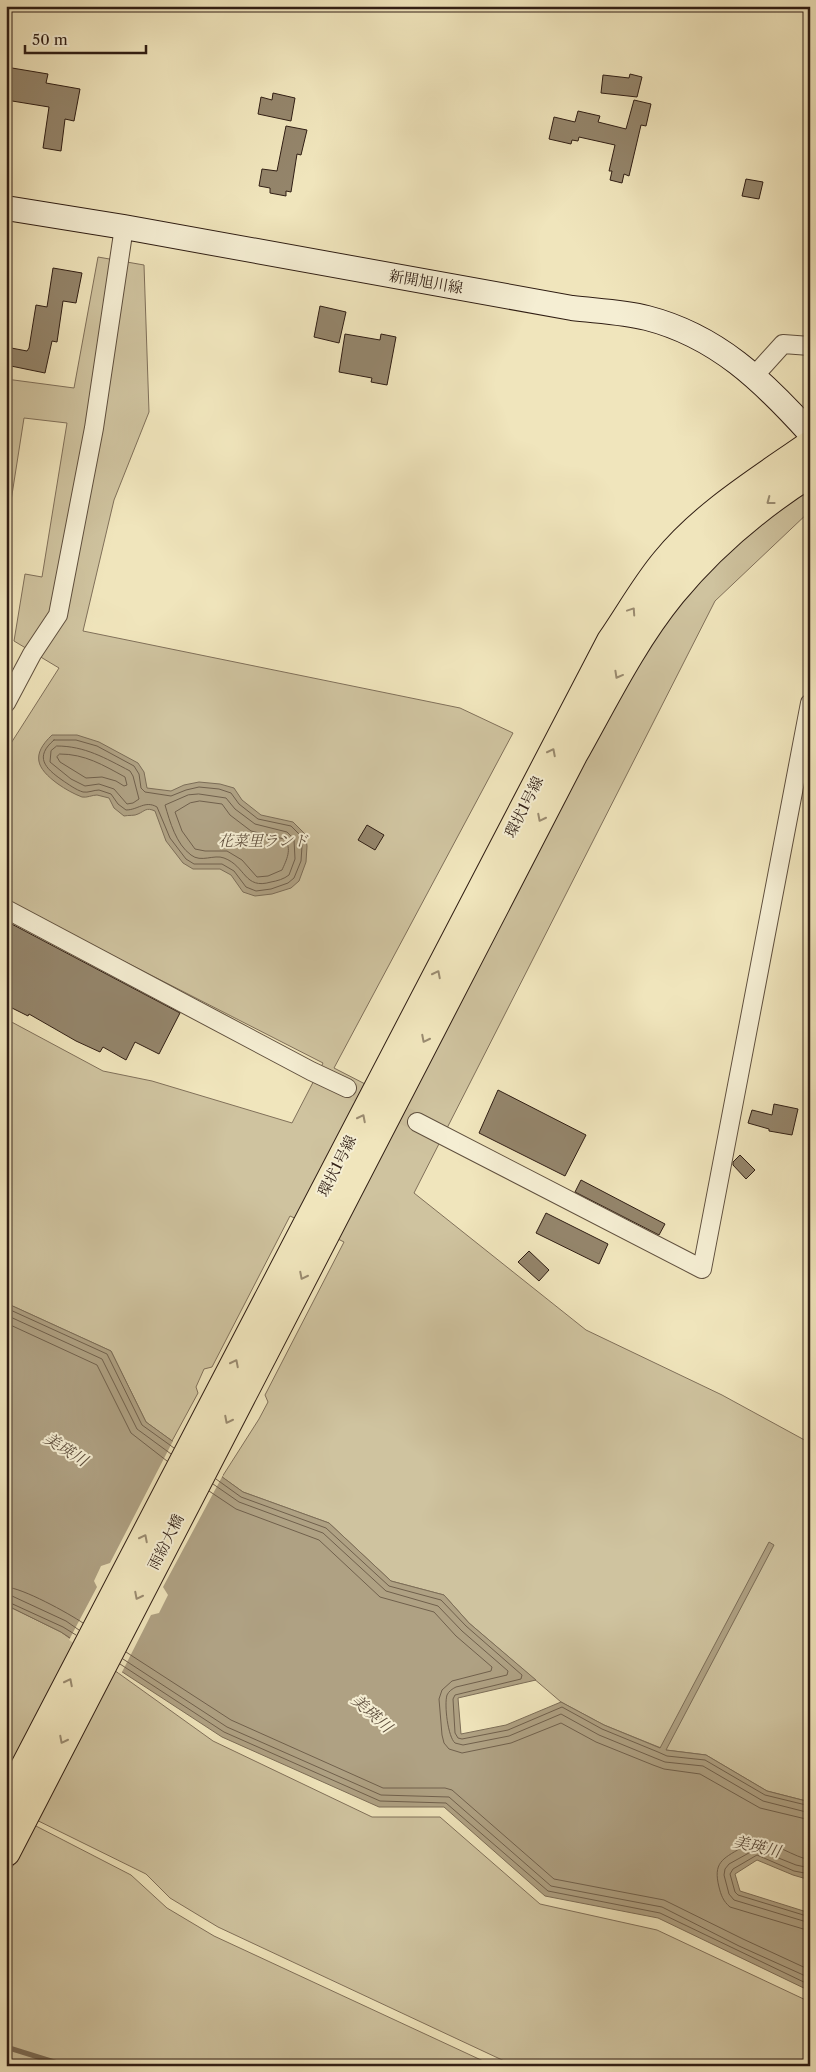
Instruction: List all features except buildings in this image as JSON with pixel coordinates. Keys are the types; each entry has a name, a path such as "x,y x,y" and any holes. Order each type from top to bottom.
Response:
{"main road":[{"name":"新開旭川線","path":"6,208 124,227 572,308 647,318 693,334 734,360 755,375 778,397 810,433"},
{"name":"環状1号線","path":"316,1228 611,641 665,562 700,525 810,445"},
{"name":"環状1号線","path":"316,1228 573,755 630,654 672,593 709,551 754,513 810,474"},
{"name":"雨紛大橋","path":"6,1803 316,1228"},
{"name":"雨紛大橋","path":"6,1852 316,1228"}],"street":[{"path":"6,703 32,654 58,615 94,428 124,227"},
{"path":"755,375 783,344 810,346"},
{"path":"417,1122 702,1269 810,703"},
{"path":"6,909 310,1071 348,1088"}],"green space":[{"name":"花菜里ランド","path":"98,257 144,265 149,412 114,500 83,631 460,708 513,733 334,1068 369,1086 299,1220 290,1216 212,1367 204,1369 196,1387 198,1393 172,1441 146,1422 111,1351 6,1303 6,1019 103,1071 152,1081 292,1123 323,1063 6,901 6,751 59,668 14,641 25,574 42,577 67,423 24,418 6,533 6,379 74,388"},
{"path":"801,491 810,506 810,511 715,601 414,1193 586,1330 722,1395 810,1443 810,1802 767,1791 706,1755 666,1750 604,1725 561,1702 469,1623 444,1595 391,1581 329,1523 243,1492 222,1477 268,1402 265,1395 344,1242 334,1237 635,662 716,558"},
{"path":"6,1605 61,1632 213,1741 372,1817 440,1817 540,1904 657,1930 810,2002 810,2066 515,2066 218,1927 170,1898 146,1874 6,1805"},
{"path":"34,1825 131,1875 167,1908 214,1936 494,2066 6,2066 6,1879"}],"water":[{"path":"52,735 77,735 99,742 138,763 144,772 147,788 171,791 184,785 199,782 220,784 234,788 242,800 261,815 293,822 305,834 307,846 306,862 299,881 291,888 272,894 255,896 243,892 231,875 220,869 193,869 183,863 166,841 155,811 148,809 137,815 124,816 114,808 109,798 97,795 82,797 67,790 51,778 41,767 39,755 45,742"},
{"name":"美瑛川","path":"6,1303 111,1351 146,1422 243,1492 329,1523 391,1581 444,1595 469,1623 536,1680 458,1698 461,1734 506,1725 561,1702 604,1725 660,1748 769,1542 774,1545 666,1750 706,1755 767,1791 810,1802 810,1880 757,1860 735,1874 740,1891 810,1913 810,1991 658,1918 545,1896 444,1807 379,1807 222,1737 61,1632 6,1605"}],"pier":[{"path":"174,1439 223,1475 163,1587 168,1595 159,1613 151,1615 121,1674 69,1640 97,1587 94,1581 101,1566 110,1563"}],"waterway":[{"path":"6,2047 67,2066"}],"tunnel":[{"path":"347,1088 417,1122"}]}
